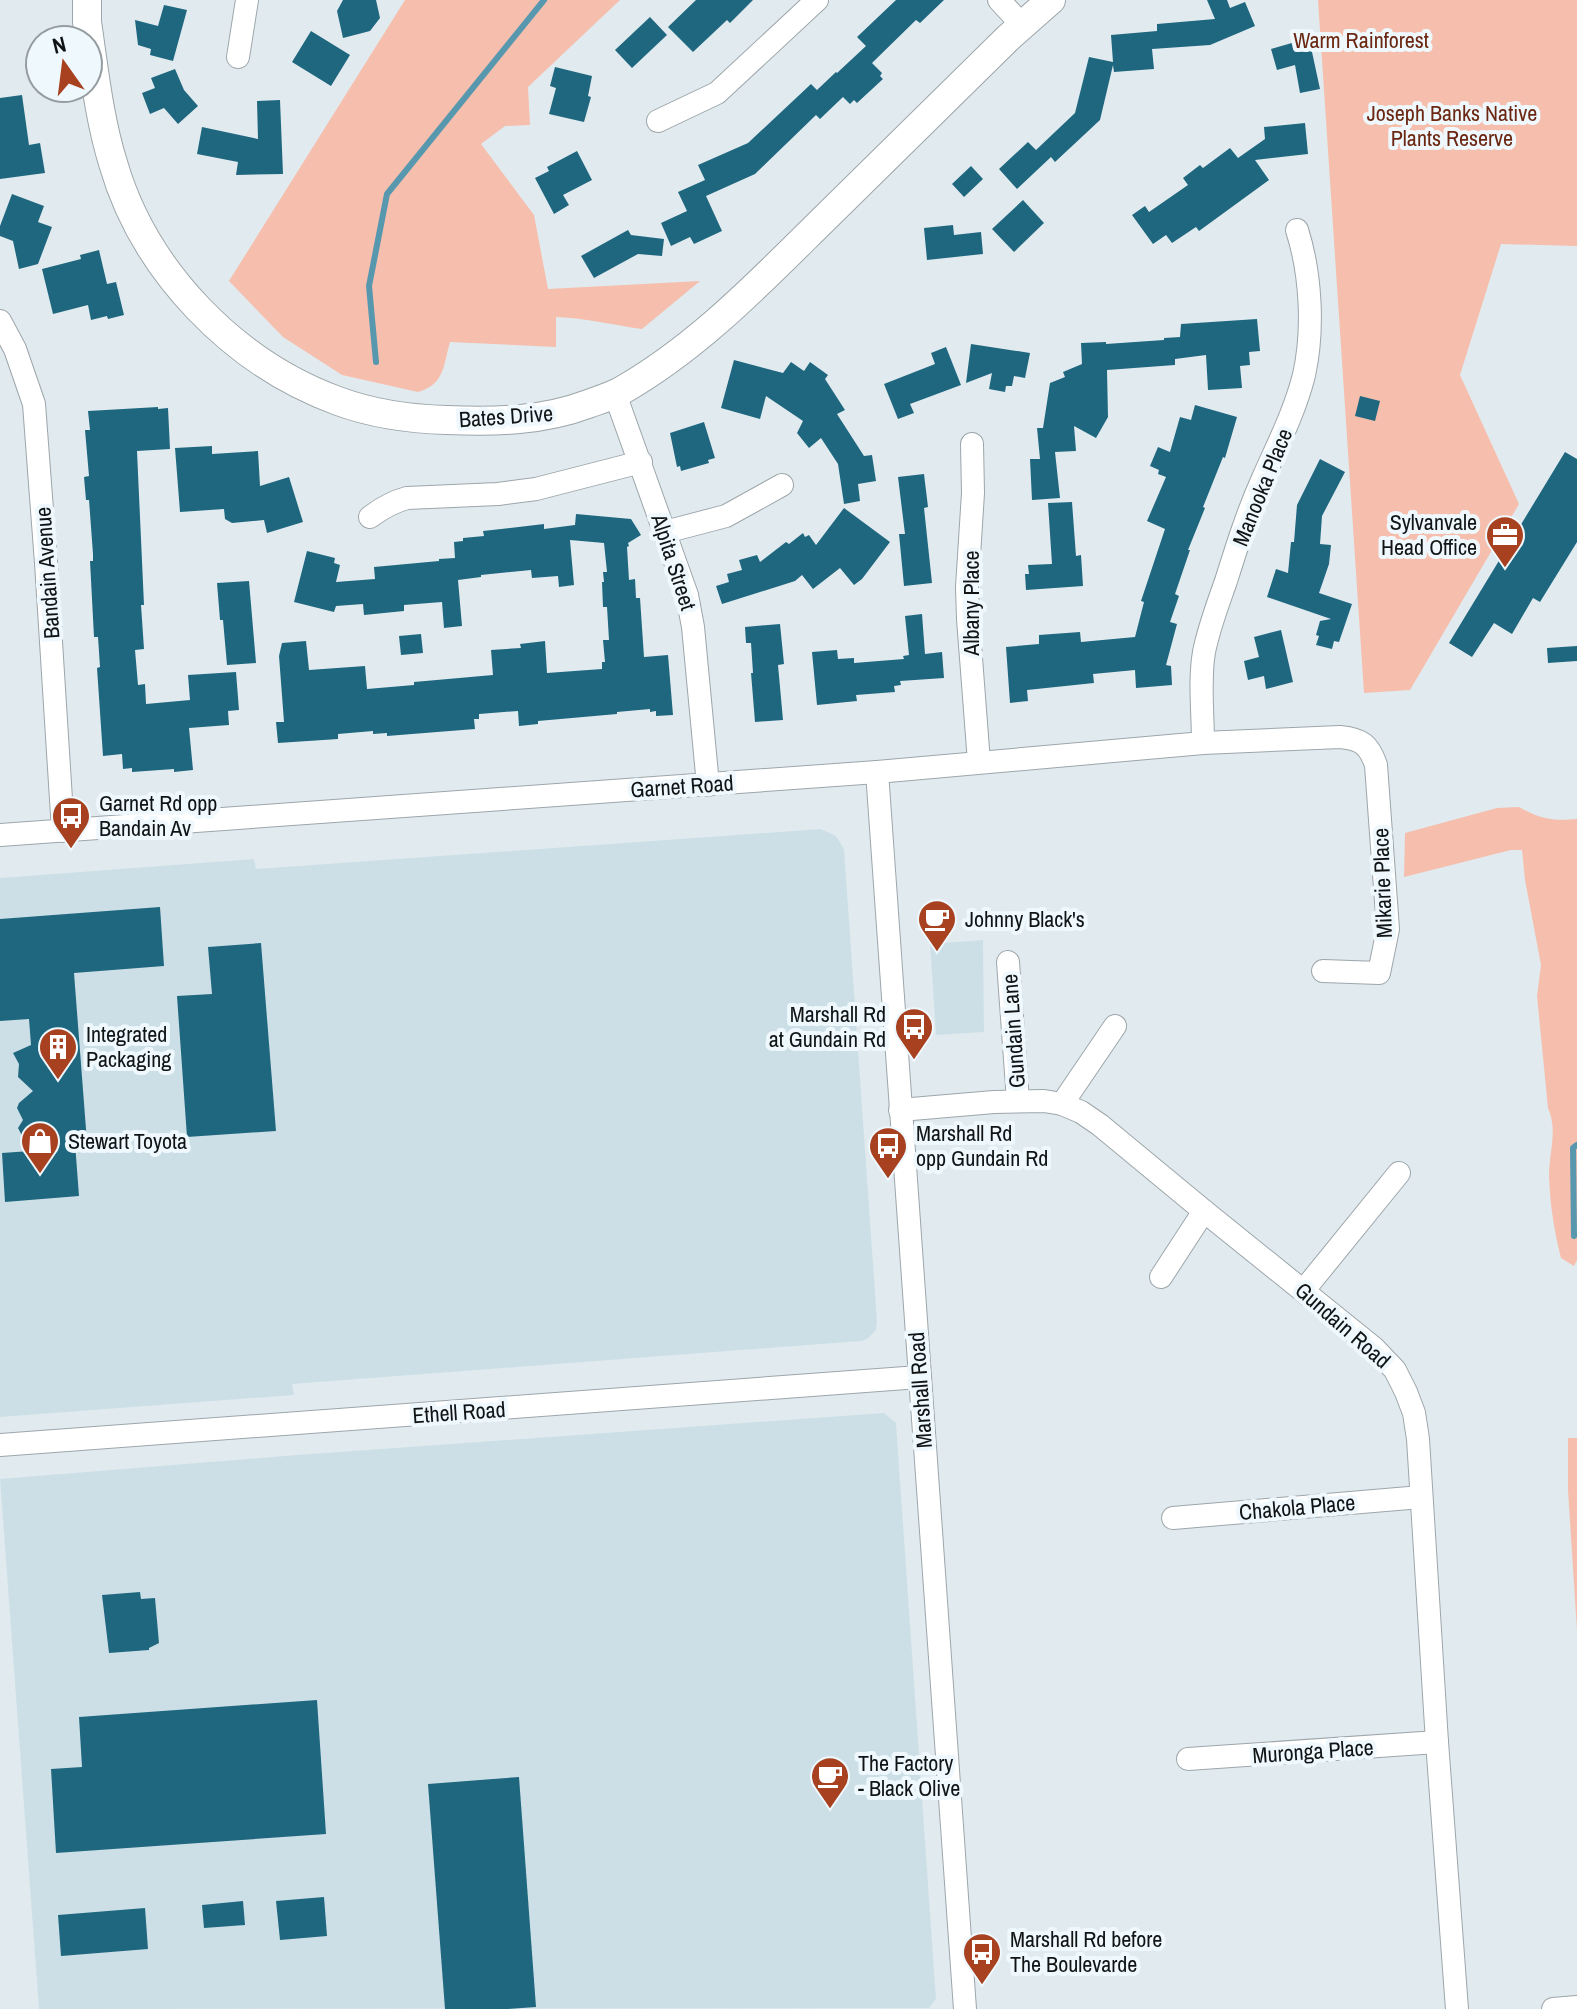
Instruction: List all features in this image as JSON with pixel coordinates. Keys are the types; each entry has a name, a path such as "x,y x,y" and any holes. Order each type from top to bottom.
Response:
{"main road":[{"name":"Bates Drive","path":"84,7 113,164 142,232 188,299 222,331 265,364 339,401 394,416 482,422 533,419 566,412 615,394 701,337 1051,0"}],"street":[{"path":"238,57 247,0"},
{"path":"658,121 717,93 817,0"},
{"path":"999,0 1022,25"},
{"name":"Manooka Place","path":"1203,743 1202,676 1209,631 1243,528 1292,414 1305,372 1309,332 1308,276 1297,230"},
{"name":"Bandain Avenue","path":"0,321 18,357 34,404 63,831"},
{"name":"Alpita Street","path":"615,394 691,609 708,785"},
{"name":"Albany Place","path":"972,444 973,493 967,587 979,762"},
{"path":"370,517 385,506 407,498 536,489 641,462"},
{"path":"665,532 726,516 782,485"},
{"name":"Garnet Road","path":"0,835 708,785 1203,743 1340,737 1363,742"},
{"name":"Mikarie Place","path":"1323,971 1379,973 1388,929 1378,778 1372,754 1363,742"},
{"name":"Marshall Road","path":"877,772 965,2009"},
{"name":"Gundain Lane","path":"1008,962 1018,1101"},
{"path":"1062,1104 1115,1026"},
{"name":"Gundain Road","path":"900,1110 1044,1101 1081,1112 1304,1290 1374,1348 1395,1370 1414,1413 1418,1439 1457,2009"},
{"path":"1304,1290 1399,1173"},
{"path":"1161,1277 1204,1211"},
{"name":"Ethell Road","path":"0,1445 919,1377"},
{"name":"Chakola Place","path":"1173,1518 1421,1497"},
{"name":"Muronga Place","path":"1188,1759 1437,1742"},
{"path":"1553,2009 1577,2007"}],"shaded area":[{"path":"821,829 836,836 844,849 877,1321 876,1330 867,1339 292,1384 294,1395 0,1417 0,878 254,859 256,869"},
{"path":"983,940 984,1032 936,1035 930,944"},
{"path":"884,1413 896,1423 936,1999 929,2008 39,2009 0,1479"}],"green space":[{"path":"405,0 620,0 528,87 530,125 505,126 481,144 534,215 548,289 700,281 642,329 556,317 556,347 450,342 438,379 418,392 342,375 283,337 229,281"},
{"name":"Joseph Banks Native Plants Reserve","path":"1318,0 1577,0 1577,246 1501,244 1460,375 1519,504 1410,690 1364,693"},
{"path":"1519,807 1547,818 1577,819 1577,1260 1574,1266 1561,1258 1551,1207 1552,1125 1537,996 1541,965 1522,850 1511,850 1404,877 1405,833 1497,808"},
{"path":"1568,1438 1577,1438 1577,1630 1568,1490"}],"building":[{"path":"343,0 376,0 380,18 370,31 343,38 337,11"},
{"path":"696,0 753,0 693,52 668,27"},
{"path":"896,0 944,0 920,23 916,20 872,63 882,73 880,76 883,79 857,103 854,100 850,104 843,97 820,119 816,115 755,174 706,196 722,231 694,244 690,237 671,246 661,223 687,211 678,192 705,180 698,165 748,143 811,84 817,90 866,46 857,37"},
{"path":"1207,0 1227,0 1230,8 1245,2 1255,26 1210,45 1152,49 1154,69 1114,72 1113,65 1100,120 1055,162 1051,157 1017,189 999,169 1028,142 1036,150 1075,113 1089,57 1113,62 1111,35 1157,31 1157,24 1215,19"},
{"path":"164,5 187,10 173,61 150,55 151,49 138,45 135,20 158,26"},
{"path":"650,17 667,35 632,68 615,50"},
{"path":"311,31 350,55 331,86 292,62"},
{"path":"1309,38 1320,89 1300,93 1295,65 1277,70 1271,49"},
{"path":"555,67 592,76 588,96 591,97 584,122 549,114 556,88 550,86"},
{"path":"175,69 184,90 198,106 178,124 164,108 150,114 142,93 155,88 151,78"},
{"path":"22,95 29,145 40,143 45,173 0,179 0,98"},
{"path":"280,100 283,174 236,175 238,162 197,154 202,127 258,139 257,101"},
{"path":"1305,123 1308,154 1255,160 1269,180 1199,231 1196,227 1172,243 1166,235 1153,244 1132,215 1145,206 1149,212 1188,185 1183,178 1230,148 1238,158 1265,139 1264,127"},
{"path":"577,151 592,180 563,195 569,205 554,214 535,178 549,171 547,167"},
{"path":"971,166 983,179 964,197 952,184"},
{"path":"12,194 44,206 38,222 52,227 38,264 19,269 13,241 0,236 0,226"},
{"path":"1023,200 1044,223 1014,252 992,229"},
{"path":"953,225 954,235 981,232 983,254 927,260 924,228"},
{"path":"628,230 631,235 664,239 662,256 638,254 594,278 581,256"},
{"path":"99,250 107,284 116,282 124,315 91,320 88,305 53,314 42,269 81,259 80,255"},
{"path":"1257,319 1260,351 1249,352 1250,365 1240,366 1242,388 1208,390 1206,355 1175,359 1175,365 1107,370 1108,417 1096,438 1074,426 1076,451 1055,452 1060,498 1032,500 1030,459 1040,459 1037,428 1043,428 1050,383 1065,377 1063,372 1082,364 1081,343 1164,340 1180,337 1181,324"},
{"path":"971,344 1030,353 1025,378 1014,376 1012,386 1006,386 1005,392 989,389 992,373 966,383"},
{"path":"946,347 961,385 910,404 914,413 898,419 884,384 935,364 931,353"},
{"path":"734,360 783,373 791,362 804,371 810,362 828,375 825,379 845,410 837,414 864,456 872,455 876,481 858,484 860,501 844,504 838,464 821,438 809,448 797,433 803,421 766,396 760,419 721,408"},
{"path":"1360,396 1380,401 1375,421 1355,416"},
{"path":"1195,405 1237,417 1175,594 1179,596 1170,622 1177,624 1166,665 1171,666 1172,685 1136,688 1135,670 1093,674 1094,683 1027,690 1028,701 1010,703 1006,647 1039,644 1039,635 1080,632 1081,642 1135,637 1144,602 1141,601 1165,529 1147,521 1166,477 1150,466 1158,447 1170,452 1180,417 1191,420"},
{"path":"168,408 170,449 137,451 144,605 141,605 144,649 135,650 138,685 145,684 146,704 190,700 188,675 236,672 239,710 228,711 229,725 189,728 193,770 132,772 132,768 123,769 122,754 103,756 98,637 94,637 90,561 93,561 93,554 84,477 89,476 85,430 90,430 88,411"},
{"path":"704,422 715,458 708,460 709,463 681,471 680,466 677,467 670,433"},
{"path":"212,446 212,454 258,451 260,486 289,477 303,522 267,533 264,520 232,523 225,519 224,509 180,512 175,448"},
{"path":"1565,452 1577,459 1577,542 1540,602 1533,598 1512,634 1494,623 1472,657 1449,643"},
{"path":"1320,459 1345,472 1322,516 1320,544 1331,545 1329,564 1319,593 1352,604 1339,642 1334,641 1332,649 1316,645 1320,621 1331,619 1267,597 1276,569 1288,573 1297,505"},
{"path":"924,474 928,507 924,508 932,583 904,586 899,534 905,534 898,477"},
{"path":"1072,502 1076,556 1081,555 1083,586 1026,590 1028,565 1052,564 1048,503"},
{"path":"844,508 890,542 862,579 854,585 840,568 813,589 802,575 795,581 722,604 716,586 729,582 727,574 742,570 739,560 757,555 760,562 803,533 805,537 809,535 816,545"},
{"path":"576,514 631,519 641,535 628,543 629,580 635,579 636,598 640,598 644,657 668,655 673,715 656,716 656,711 650,712 650,709 538,721 538,724 519,726 518,711 479,714 479,719 474,719 475,729 387,736 387,733 373,734 373,731 338,734 338,739 278,743 276,722 284,722 279,656 282,643 306,641 309,670 365,666 367,689 493,675 491,650 521,648 520,644 545,641 547,673 602,669 602,662 605,662 603,640 609,640 607,607 603,607 603,572 607,572 604,543 570,540 574,585 559,587 558,576 532,578 531,570 458,580 462,626 444,628 442,602 404,605 404,611 364,615 363,604 336,606 334,612 294,602 307,551 335,558 334,563 340,565 336,582 375,579 374,567 455,558 454,542 484,536 483,531 544,524 544,529 575,525"},
{"path":"249,581 256,663 227,665 217,583"},
{"path":"922,614 925,654 942,652 944,678 900,681 901,685 894,686 895,692 856,695 857,701 817,705 812,652 837,650 838,659 854,658 854,663 904,659 903,656 909,655 905,616"},
{"path":"780,624 784,664 778,665 783,720 755,722 751,643 746,643 745,627"},
{"path":"1281,630 1293,682 1266,689 1264,676 1248,680 1244,661 1259,657 1254,637"},
{"path":"421,634 423,653 401,655 399,636"},
{"path":"1577,646 1577,661 1548,663 1547,648"},
{"name":"Integrated Packaging","path":"160,907 164,966 74,973 87,1142 75,1143 79,1196 5,1202 2,1153 30,1151 18,1128 23,1120 17,1108 33,1091 18,1077 19,1064 13,1053 31,1045 29,1019 0,1021 0,919"},
{"path":"261,943 276,1131 187,1137 177,996 212,994 208,947"},
{"path":"140,1592 141,1599 155,1598 159,1643 149,1650 109,1653 102,1595"},
{"path":"317,1700 326,1834 56,1853 51,1769 82,1767 79,1717"},
{"path":"519,1777 536,2007 445,2009 428,1784"},
{"path":"324,1897 327,1936 280,1940 276,1901"},
{"path":"243,1901 245,1925 204,1928 202,1905"},
{"path":"145,1908 148,1949 61,1956 58,1915"}],"waterway":[{"path":"376,362 369,286 387,194 544,0"},
{"path":"1574,1236 1573,1148 1577,1145"}],"place":[{"name":"Sylvanvale Head Office","path":"1505,569"},
{"name":"Garnet Rd opp Bandain Av","path":"71,850"},
{"name":"Johnny Black's","path":"937,953"},
{"name":"Marshall Rd at Gundain Rd","path":"914,1061"},
{"name":"Integrated Packaging","path":"58,1081"},
{"name":"Stewart Toyota","path":"40,1175"},
{"name":"Marshall Rd opp Gundain Rd","path":"888,1180"},
{"name":"The Factory - Black Olive","path":"830,1810"},
{"name":"Marshall Rd before The Boulevarde","path":"982,1986"}],"park label":[{"name":"Warm Rainforest","path":"1361,40"}]}
